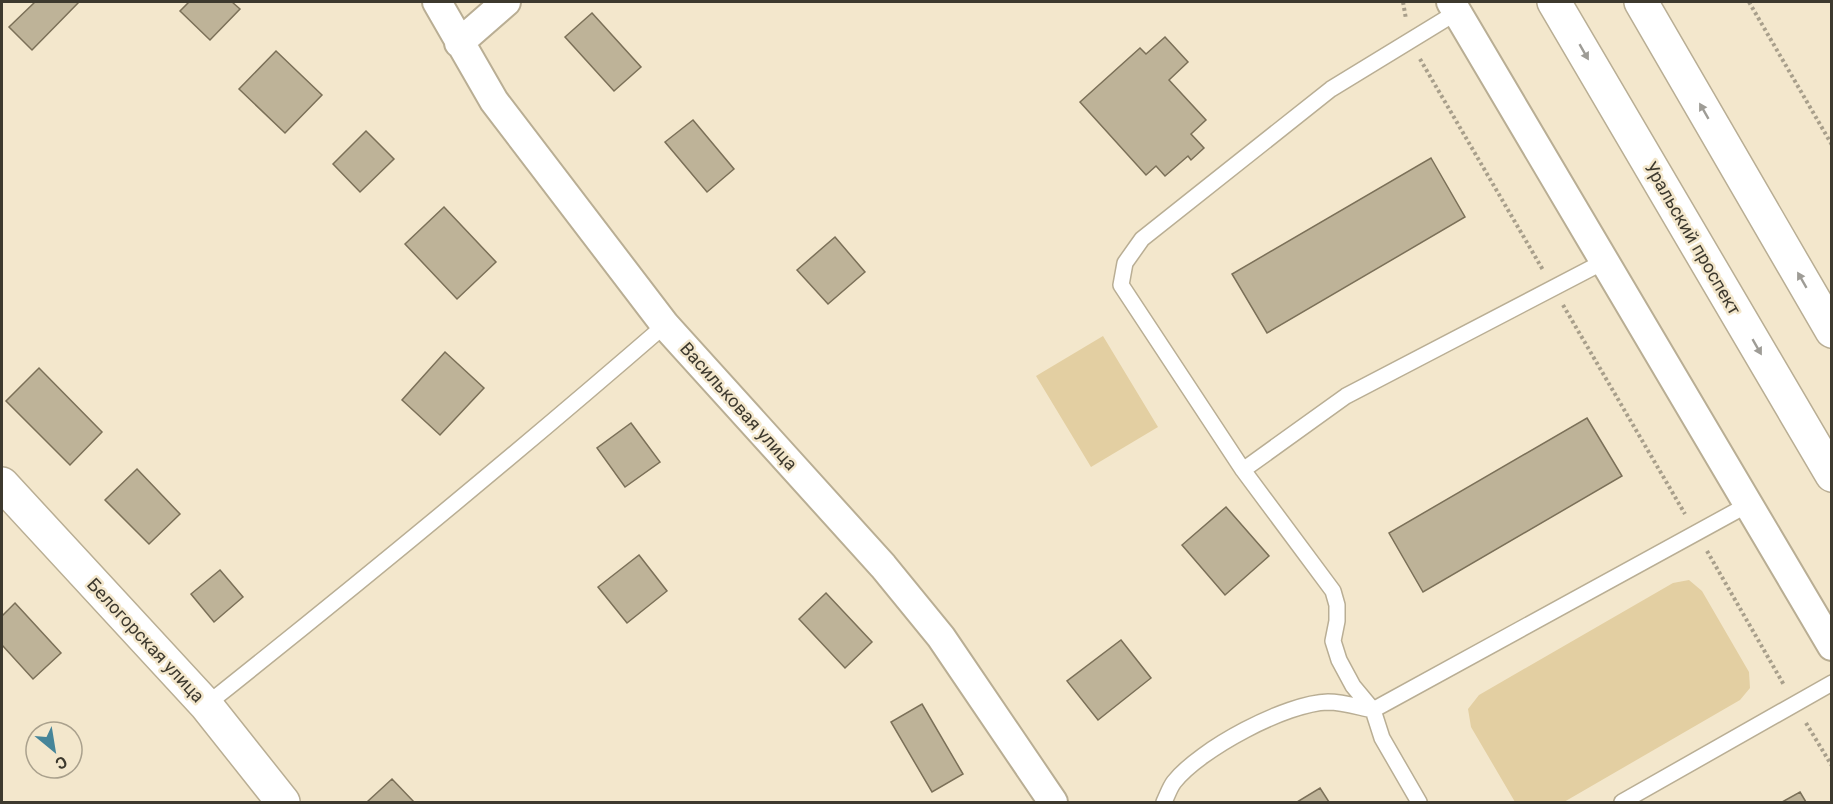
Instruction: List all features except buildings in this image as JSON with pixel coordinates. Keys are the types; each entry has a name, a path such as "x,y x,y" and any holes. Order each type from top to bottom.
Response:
{"main road":[{"name":"Уральский проспект","path":"1554,2 1832,475"},
{"path":"1641,2 1832,331"},
{"name":"Белогорская улица","path":"2,484 206,705 283,802"}],"street":[{"name":"Васильковая улица","path":"437,2 494,101 665,325 875,557 941,637 1053,802"},
{"path":"459,43 506,2"},
{"path":"1454,7 1832,646"}],"lane":[{"path":"1419,802 1382,738 1373,711 1353,686 1339,660 1333,641 1337,605 1333,591 1243,470 1121,285 1125,263 1142,239 1331,89 1409,41 1454,7"},
{"path":"1243,470 1346,396 1605,261"},
{"path":"206,705 326,610 545,429 665,325"},
{"path":"1164,802 1174,782 1191,767 1232,737 1273,716 1326,702 1348,704 1373,711 1749,504"},
{"path":"1622,802 1832,683"}],"path":[{"path":"1403,2 1409,41 1832,766"},
{"path":"1749,2 1832,145"}],"shaded area":[{"path":"1103,336 1158,427 1091,467 1036,376"},
{"path":"1689,580 1702,591 1749,672 1750,688 1740,700 1564,802 1515,802 1471,727 1468,709 1479,695 1673,583"}]}
